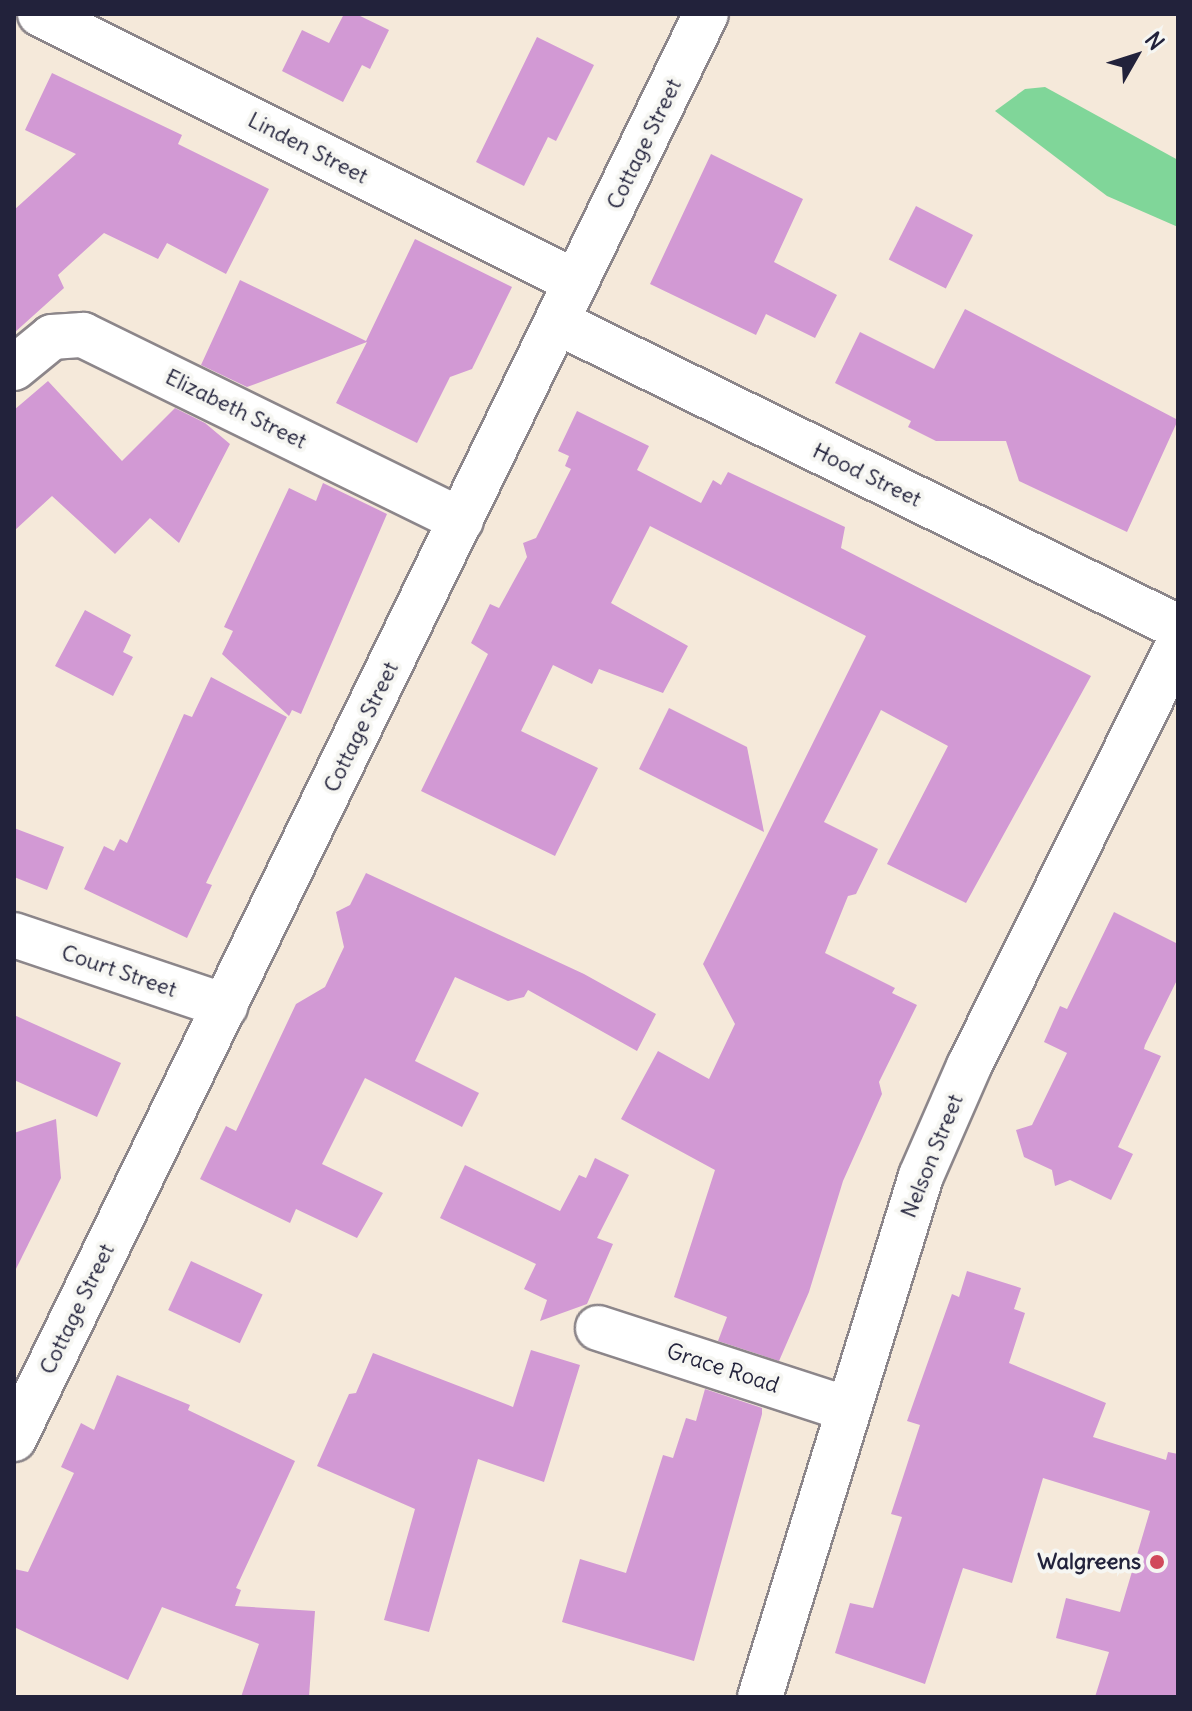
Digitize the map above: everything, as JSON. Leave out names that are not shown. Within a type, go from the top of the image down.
[{"type":"street","name":"Linden Street","points":[[40,14],[576,282]]},
{"type":"street","name":"Cottage Street","points":[[14,1439],[24,1395],[225,1006],[706,14]]},
{"type":"street","name":"Hood Street","points":[[557,322],[1178,627]]},
{"type":"street","name":"Elizabeth Street","points":[[14,368],[52,337],[83,335],[461,520]]},
{"type":"street","name":"Nelson Street","points":[[760,1697],[921,1176],[953,1099],[1178,645]]},
{"type":"street","name":"Court Street","points":[[14,935],[225,1006]]},
{"type":"street","name":"Grace Road","points":[[598,1328],[847,1409]]},
{"type":"green space","points":[[1045,87],[1178,160],[1178,227],[1107,196],[995,111],[1025,89]]},
{"type":"building","points":[[344,14],[356,14],[389,30],[370,69],[362,65],[343,102],[282,71],[302,30],[329,43]]},
{"type":"building","points":[[537,37],[594,65],[556,141],[548,137],[524,186],[476,162]]},
{"type":"building","points":[[52,73],[182,135],[178,144],[269,189],[226,274],[167,243],[158,259],[104,233],[58,275],[64,288],[14,333],[14,210],[76,154],[25,130]]},
{"type":"building","points":[[711,154],[803,199],[774,262],[837,295],[815,338],[766,314],[756,335],[650,284]]},
{"type":"building","points":[[916,206],[973,235],[946,289],[889,259]]},
{"type":"building","points":[[415,239],[512,287],[472,369],[450,377],[417,443],[336,403],[367,342],[247,387],[201,365],[240,280],[366,341]]},
{"type":"building","points":[[965,309],[1178,420],[1127,532],[1019,481],[1006,441],[936,441],[908,427],[911,421],[835,383],[860,332],[934,369]]},
{"type":"building","points":[[48,381],[122,461],[175,408],[205,423],[230,444],[179,543],[150,518],[115,554],[52,496],[14,531],[14,410]]},
{"type":"building","points":[[577,411],[649,446],[637,470],[701,503],[713,480],[721,485],[728,472],[845,527],[841,548],[1091,676],[966,903],[887,864],[948,746],[881,710],[824,822],[878,849],[856,894],[848,896],[825,953],[895,988],[892,993],[917,1005],[879,1082],[882,1094],[843,1181],[809,1292],[779,1361],[718,1341],[727,1317],[674,1297],[715,1170],[621,1119],[658,1051],[709,1079],[735,1024],[703,964],[866,636],[650,526],[611,603],[688,646],[663,693],[599,669],[592,684],[553,665],[521,731],[598,768],[555,856],[421,791],[488,654],[471,643],[490,604],[499,608],[527,557],[523,543],[536,538],[571,469],[565,466],[569,456],[558,451]]},
{"type":"building","points":[[323,483],[387,514],[301,714],[292,710],[289,716],[222,654],[233,631],[224,627],[289,488],[316,501]]},
{"type":"building","points":[[85,610],[131,635],[123,652],[133,657],[113,696],[55,666]]},
{"type":"building","points":[[211,677],[287,717],[206,883],[212,885],[187,938],[84,889],[104,846],[114,851],[120,839],[127,843],[184,714],[192,717]]},
{"type":"building","points":[[669,708],[747,747],[764,832],[639,769]]},
{"type":"building","points":[[14,828],[64,847],[47,890],[14,877]]},
{"type":"building","points":[[366,873],[584,974],[656,1014],[637,1051],[528,990],[524,997],[508,1001],[455,977],[415,1061],[479,1093],[462,1127],[365,1078],[322,1164],[383,1193],[357,1238],[296,1209],[290,1223],[200,1179],[226,1126],[236,1131],[296,1004],[325,987],[344,947],[336,912],[350,905]]},
{"type":"building","points":[[1114,912],[1178,944],[1178,978],[1145,1045],[1144,1049],[1161,1056],[1118,1147],[1133,1154],[1111,1200],[1070,1180],[1055,1186],[1052,1170],[1024,1157],[1016,1130],[1032,1125],[1067,1053],[1044,1042],[1060,1006],[1067,1009]]},
{"type":"building","points":[[14,1015],[121,1063],[97,1117],[14,1080]]},
{"type":"building","points":[[56,1119],[61,1178],[14,1273],[14,1133]]},
{"type":"building","points":[[595,1158],[629,1175],[597,1238],[613,1244],[587,1304],[540,1321],[547,1300],[524,1289],[536,1264],[440,1218],[465,1165],[560,1211],[579,1175],[586,1178]]},
{"type":"building","points":[[191,1261],[263,1294],[240,1343],[168,1310]]},
{"type":"building","points":[[967,1271],[1021,1288],[1014,1309],[1025,1313],[1009,1363],[1106,1403],[1093,1437],[1166,1460],[1168,1452],[1178,1454],[1178,1697],[1095,1697],[1109,1652],[1056,1638],[1066,1598],[1120,1612],[1150,1511],[1043,1478],[1012,1583],[963,1568],[925,1684],[835,1653],[850,1603],[873,1608],[902,1517],[891,1514],[920,1425],[907,1421],[952,1294],[959,1297]]},
{"type":"building","points":[[531,1350],[580,1365],[544,1482],[478,1459],[429,1632],[384,1620],[415,1509],[317,1466],[349,1394],[356,1393],[373,1353],[513,1407]]},
{"type":"building","points":[[117,1375],[190,1405],[188,1410],[295,1461],[236,1588],[241,1590],[235,1606],[315,1611],[309,1697],[241,1697],[259,1644],[162,1607],[128,1680],[14,1627],[14,1569],[28,1572],[74,1473],[61,1467],[81,1423],[94,1430]]},
{"type":"building","points":[[705,1389],[762,1408],[762,1414],[694,1661],[562,1622],[580,1559],[626,1573],[663,1455],[673,1458],[686,1418],[696,1421]]},
{"type":"place","name":"Walgreens","points":[[1157,1562]]}]
